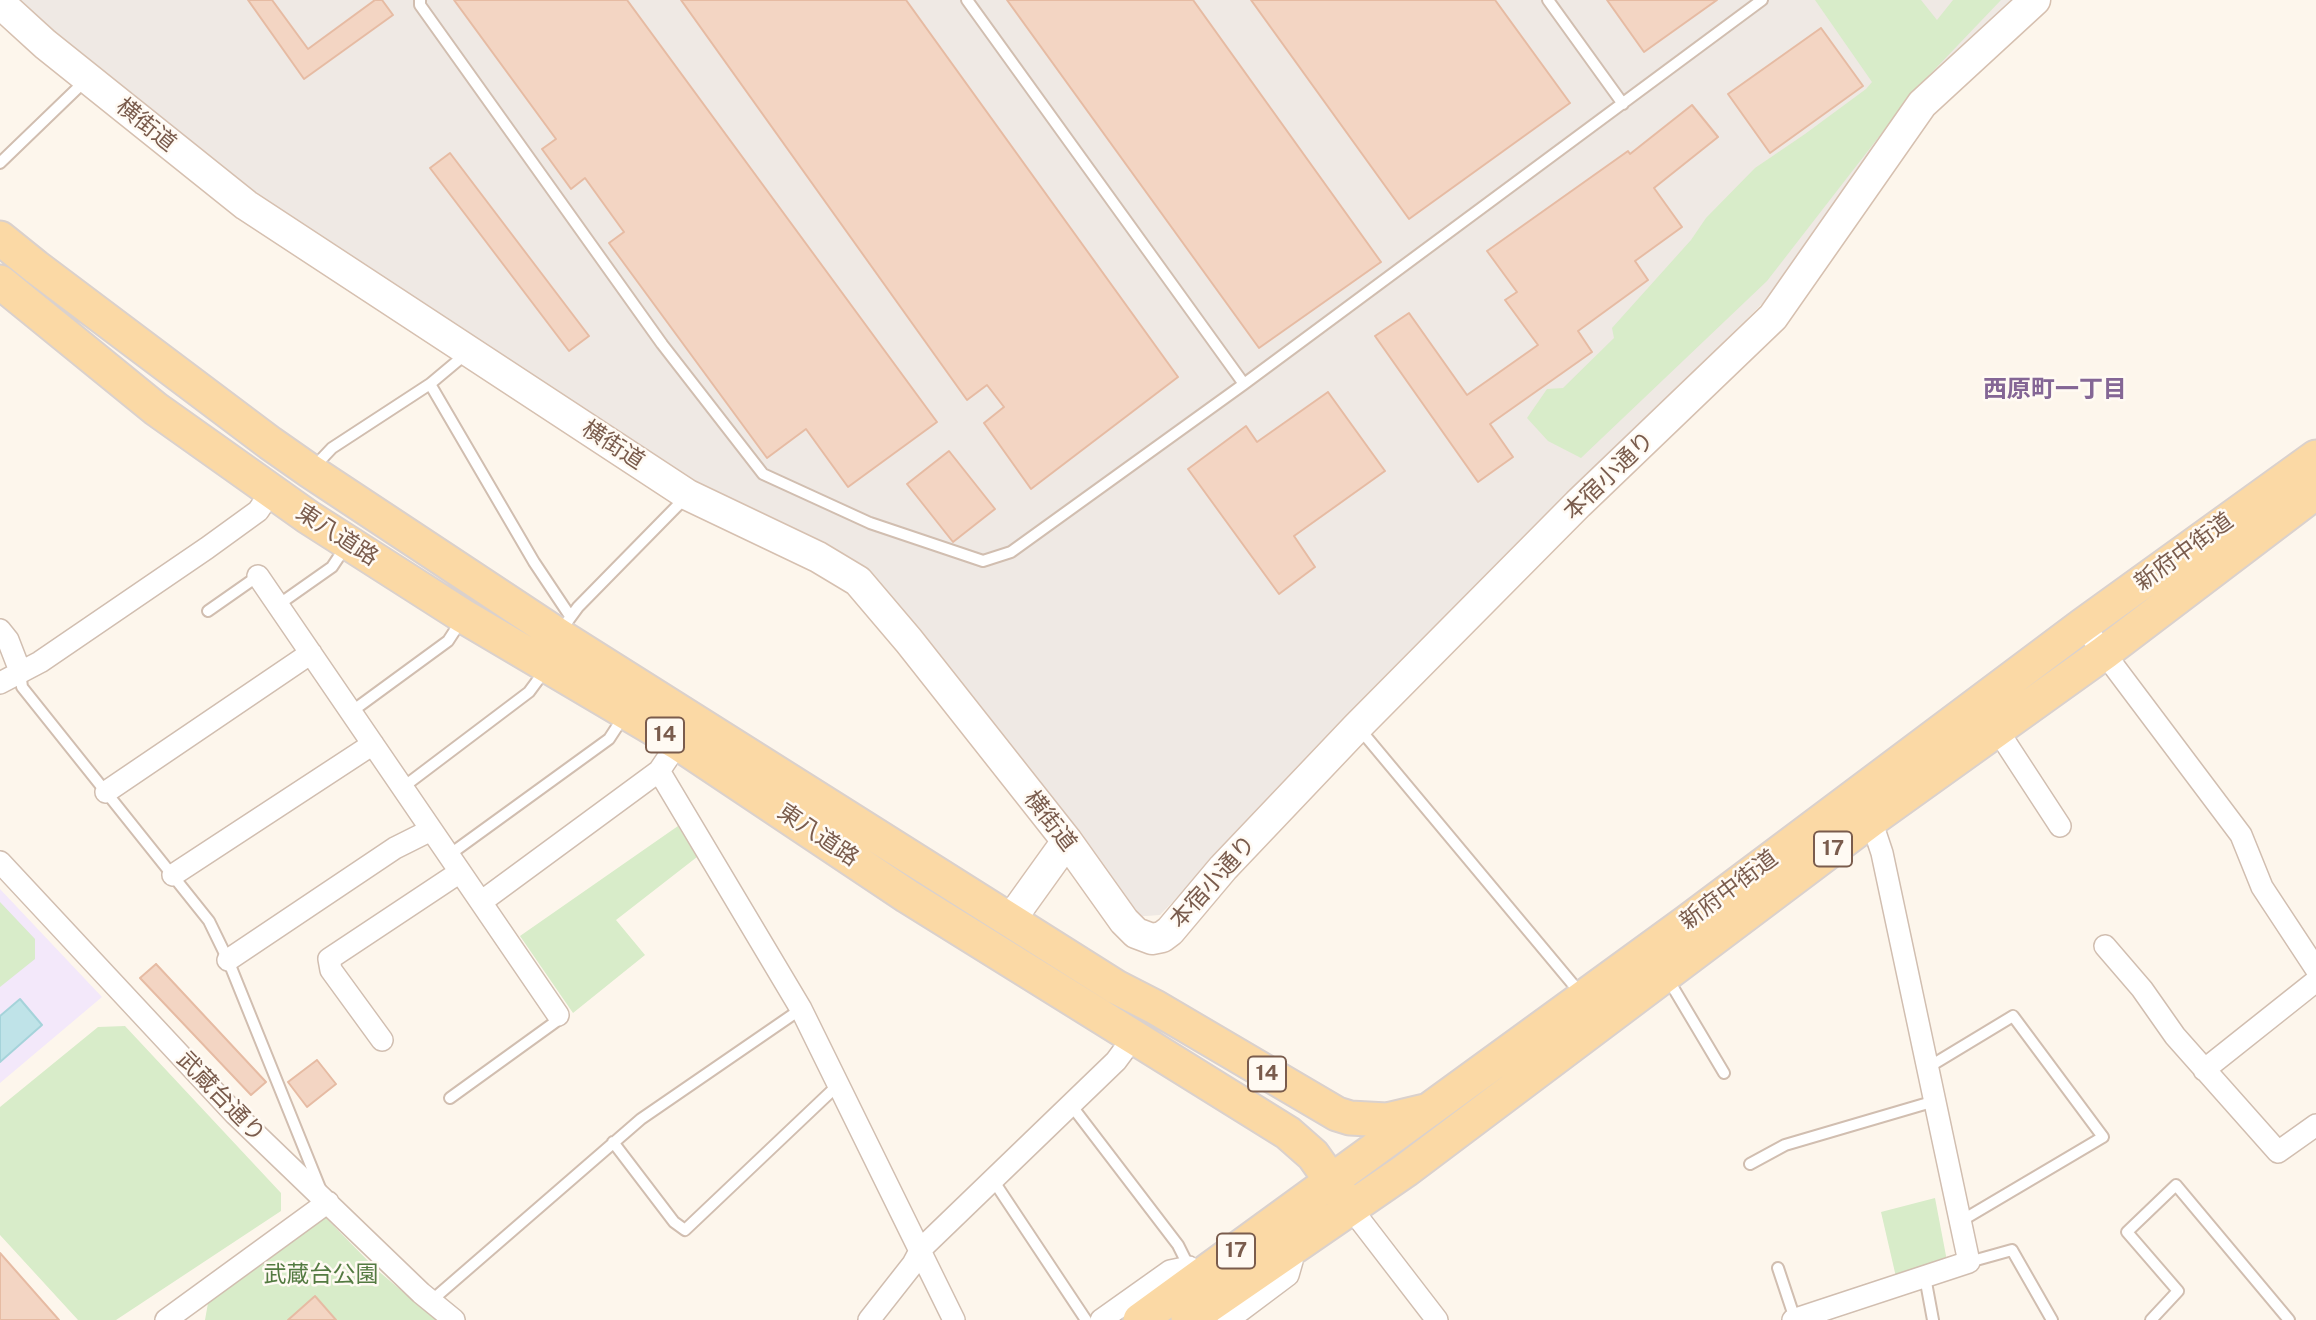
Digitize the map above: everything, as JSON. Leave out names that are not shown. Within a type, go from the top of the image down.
[{"type":"main road","name":"東八道路","points":[[0,237],[310,471],[564,625],[1116,987],[1337,1114],[1350,1118],[1387,1120],[1429,1110]]},
{"type":"main road","name":"東八道路","points":[[4,294],[271,492],[348,543],[465,613],[494,635],[678,743],[907,896],[1299,1141],[1343,1187]]},
{"type":"main road","points":[[92,309],[169,386],[242,440],[247,447],[246,457],[241,461],[226,459]]},
{"type":"main road","name":"新府中街道","points":[[1188,1320],[1288,1250],[1343,1187],[1429,1110],[1687,922],[2083,625],[2316,457]]},
{"type":"main road","name":"新府中街道","points":[[1140,1320],[1195,1272],[1343,1187],[1406,1170],[1871,820],[2104,653],[2316,492]]},
{"type":"main road","points":[[356,501],[338,501],[334,510],[338,520],[416,570],[465,613]]},
{"type":"main road","points":[[2168,563],[2153,581],[2152,585],[2156,590],[2167,589],[2220,549],[2284,517]]},
{"type":"main road","points":[[1922,747],[1995,708],[2037,677],[2042,677],[2046,687],[2033,705]]},
{"type":"main road","name":"東八道路","points":[[1116,987],[1148,1018],[1301,1112],[1325,1134],[1337,1153],[1343,1187]]},
{"type":"street","name":"本宿小通り","points":[[1163,937],[1223,868],[1357,727],[1578,505],[1773,317],[1922,104],[2035,0]]},
{"type":"street","name":"横街道","points":[[0,3],[45,44],[246,205],[688,495],[818,557],[858,581],[909,641],[1067,841],[1130,927],[1136,933],[1152,939],[1163,937]]},
{"type":"street","points":[[0,683],[51,654],[207,548],[258,511],[271,492]]},
{"type":"street","points":[[258,576],[558,1015]]},
{"type":"street","points":[[2083,625],[2241,835],[2262,887],[2316,969]]},
{"type":"street","points":[[0,630],[8,640],[20,671]]},
{"type":"street","points":[[106,792],[311,653]]},
{"type":"street","points":[[1998,730],[2060,826]]},
{"type":"street","points":[[481,902],[659,771],[678,743]]},
{"type":"street","points":[[173,875],[373,744]]},
{"type":"street","points":[[659,771],[801,1009],[954,1320]]},
{"type":"street","points":[[1794,1320],[1969,1262],[1882,853],[1871,820]]},
{"type":"street","points":[[228,960],[395,848],[431,830]]},
{"type":"street","points":[[1011,919],[1067,841]]},
{"type":"street","name":"武蔵台通り","points":[[0,862],[235,1114],[454,1320]]},
{"type":"street","points":[[382,1040],[331,970],[329,959],[455,864]]},
{"type":"street","points":[[2105,946],[2142,989],[2175,1036],[2278,1152],[2316,1125]]},
{"type":"street","points":[[2204,1070],[2316,981]]},
{"type":"street","points":[[869,1320],[913,1264],[921,1249],[1116,1061],[1133,1038]]},
{"type":"street","points":[[1343,1187],[1437,1320]]},
{"type":"street","points":[[166,1320],[326,1200]]},
{"type":"street","points":[[1228,1320],[1288,1275],[1292,1261],[1288,1250]]},
{"type":"street","points":[[1101,1320],[1170,1271],[1195,1272]]},
{"type":"street","points":[[194,1320],[198,1297]]},
{"type":"lane","points":[[420,0],[420,5],[662,344],[763,474],[870,523],[983,561],[1011,552],[1244,384],[1762,0]]},
{"type":"lane","points":[[967,0],[1244,384]]},
{"type":"lane","points":[[1548,0],[1623,104]]},
{"type":"lane","points":[[0,163],[88,78]]},
{"type":"lane","points":[[310,471],[332,448],[430,384],[469,351]]},
{"type":"lane","points":[[430,384],[534,562],[564,625],[688,495]]},
{"type":"lane","points":[[278,605],[332,567],[348,543]]},
{"type":"lane","points":[[208,611],[258,576]]},
{"type":"lane","points":[[351,712],[448,641],[465,613]]},
{"type":"lane","points":[[402,788],[529,692],[547,666]]},
{"type":"lane","points":[[20,671],[22,687],[209,921],[228,960],[326,1200]]},
{"type":"lane","points":[[455,864],[609,739],[627,712]]},
{"type":"lane","points":[[1357,727],[1583,996]]},
{"type":"lane","points":[[1666,975],[1724,1073]]},
{"type":"lane","points":[[431,1301],[641,1119],[801,1009]]},
{"type":"lane","points":[[450,1098],[558,1020],[558,1015]]},
{"type":"lane","points":[[1927,1068],[2013,1016],[2104,1137],[1961,1221]]},
{"type":"lane","points":[[613,1142],[674,1222],[685,1230],[839,1084]]},
{"type":"lane","points":[[1750,1164],[1785,1145],[1935,1101]]},
{"type":"lane","points":[[1071,1105],[1178,1245],[1195,1272]]},
{"type":"lane","points":[[993,1180],[1086,1320]]},
{"type":"lane","points":[[2151,1320],[2178,1292],[2127,1232],[2176,1185],[2289,1320]]},
{"type":"lane","points":[[1969,1262],[2012,1250],[2052,1320]]},
{"type":"lane","points":[[1778,1268],[1794,1320]]},
{"type":"lane","points":[[1925,1277],[1933,1320]]},
{"type":"shaded area","points":[[9,0],[2021,0],[1781,285],[1463,600],[1160,915],[1132,917],[867,568],[696,488],[265,212]]},
{"type":"shaded area","points":[[0,889],[102,997],[0,1083]]},
{"type":"green space","points":[[1815,0],[1921,0],[1937,20],[1953,0],[2001,0],[1916,89],[1767,281],[1581,458],[1548,441],[1527,418],[1547,389],[1563,388],[1614,338],[1612,328],[1691,240],[1706,218],[1755,168],[1805,134],[1872,82]]},
{"type":"green space","points":[[678,826],[697,857],[616,920],[645,955],[573,1013],[520,936]]},
{"type":"green space","points":[[0,902],[35,939],[35,959],[0,987]]},
{"type":"green space","points":[[125,1026],[281,1193],[281,1211],[116,1320],[78,1320],[0,1235],[0,1107],[98,1027]]},
{"type":"green space","points":[[1935,1198],[1947,1261],[1896,1277],[1881,1212]]},
{"type":"green space","name":"武蔵台公園","points":[[325,1217],[376,1269],[436,1320],[205,1320],[208,1303]]},
{"type":"water","points":[[20,999],[42,1025],[0,1062],[0,1016]]},
{"type":"building","points":[[248,0],[272,0],[308,49],[375,0],[382,0],[393,15],[304,79]]},
{"type":"building","points":[[454,0],[627,0],[937,422],[848,487],[806,429],[767,458],[609,243],[624,232],[585,178],[571,189],[542,149],[556,139]]},
{"type":"building","points":[[681,0],[906,0],[1178,377],[1031,489],[984,423],[1004,407],[987,385],[967,400]]},
{"type":"building","points":[[1007,0],[1193,0],[1381,262],[1259,348]]},
{"type":"building","points":[[1251,0],[1495,0],[1570,103],[1409,219]]},
{"type":"building","points":[[1607,0],[1717,0],[1644,52]]},
{"type":"building","points":[[1821,28],[1863,86],[1770,153],[1728,94]]},
{"type":"building","points":[[1692,105],[1718,137],[1654,188],[1682,227],[1635,261],[1648,280],[1578,331],[1592,352],[1490,424],[1513,457],[1478,482],[1375,336],[1409,313],[1467,395],[1538,345],[1505,300],[1517,292],[1487,251],[1628,151],[1630,154]]},
{"type":"building","points":[[450,153],[589,336],[569,351],[430,168]]},
{"type":"building","points":[[1328,392],[1385,471],[1294,536],[1315,567],[1279,594],[1188,469],[1246,426],[1257,442]]},
{"type":"building","points":[[949,451],[995,509],[953,542],[907,484]]},
{"type":"building","points":[[156,964],[266,1082],[251,1095],[140,978]]},
{"type":"building","points":[[317,1060],[336,1084],[307,1107],[288,1082]]},
{"type":"building","points":[[0,1253],[59,1320],[0,1320]]},
{"type":"building","points":[[315,1296],[336,1320],[288,1320]]},
{"type":"district","name":"西原町一丁目","points":[[2055,390]]}]
